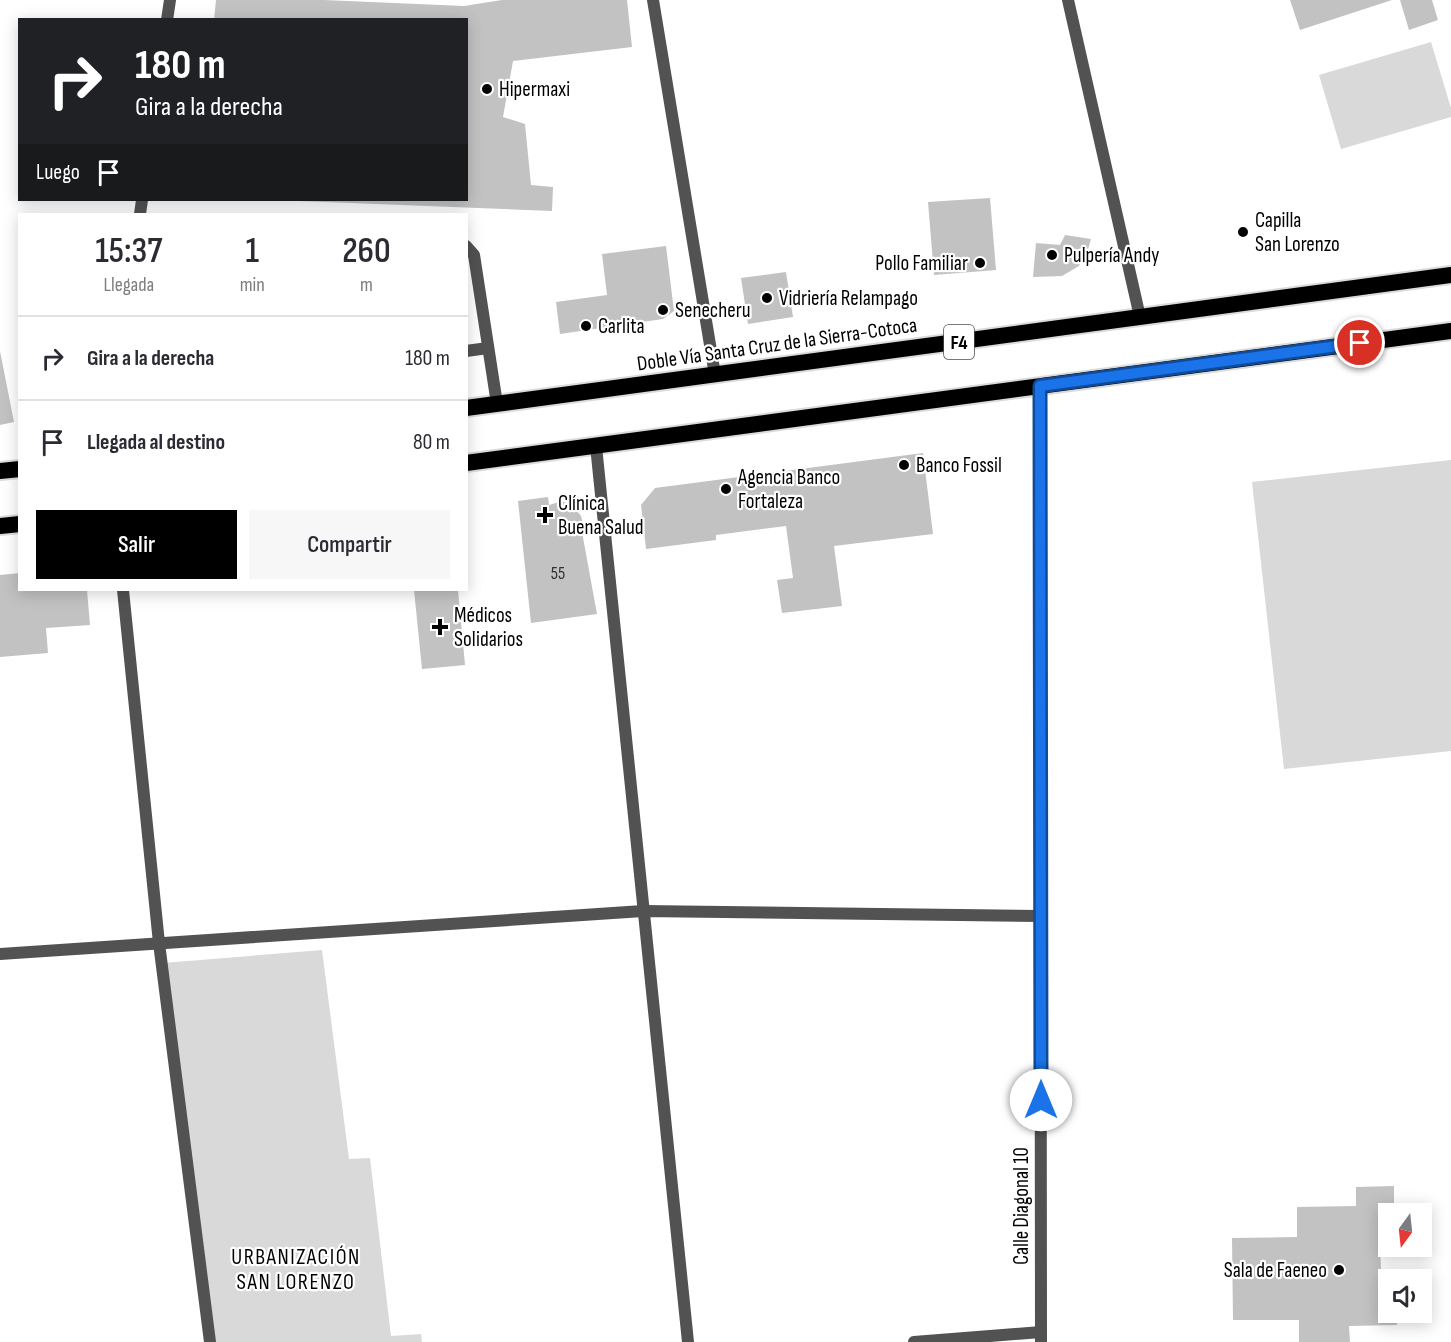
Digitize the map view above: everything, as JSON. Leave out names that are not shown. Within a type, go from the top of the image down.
[{"type":"highway","name":"Doble Vía Santa Cruz de la Sierra-Cotoca","points":[[468,408],[1451,275]]},
{"type":"highway","points":[[468,463],[1451,331]]},
{"type":"highway","points":[[0,471],[18,469]]},
{"type":"highway","points":[[0,526],[18,524]]},
{"type":"street","points":[[167,18],[170,0]]},
{"type":"street","points":[[654,0],[715,375]]},
{"type":"street","points":[[1068,0],[1140,318]]},
{"type":"street","points":[[468,248],[474,255],[497,404]]},
{"type":"street","points":[[468,351],[488,348]]},
{"type":"street","name":"Calle Diagonal 10","points":[[1040,386],[1041,1337]]},
{"type":"street","points":[[596,446],[688,1342]]},
{"type":"street","points":[[123,591],[159,943],[210,1342]]},
{"type":"street","points":[[0,954],[643,911],[1041,916]]},
{"type":"street","points":[[914,1342],[1041,1337]]},
{"type":"shaded area","points":[[1431,42],[1451,108],[1451,117],[1341,149],[1319,75]]},
{"type":"shaded area","points":[[1451,460],[1451,751],[1284,769],[1252,482]]},
{"type":"shaded area","points":[[322,950],[349,1159],[370,1158],[391,1336],[421,1334],[422,1342],[213,1342],[163,963]]},
{"type":"building","name":"Hipermaxi","points":[[216,0],[324,0],[464,6],[502,0],[627,0],[632,47],[513,61],[503,117],[525,124],[531,185],[553,187],[552,211],[300,201],[468,201],[468,18],[214,18]]},
{"type":"building","points":[[1290,0],[1392,0],[1300,30]]},
{"type":"building","points":[[1400,0],[1432,0],[1438,20],[1409,30]]},
{"type":"building","points":[[990,198],[996,270],[934,275],[928,202]]},
{"type":"building","name":"Pulpería Andy","points":[[1065,235],[1091,239],[1087,253],[1079,266],[1062,276],[1033,277],[1036,243],[1060,245]]},
{"type":"building","points":[[666,246],[674,311],[663,319],[560,334],[556,302],[607,295],[602,254]]},
{"type":"building","name":"Vidriería Relampago","points":[[786,272],[793,317],[748,324],[741,278]]},
{"type":"building","points":[[0,351],[14,422],[0,425]]},
{"type":"building","points":[[923,453],[933,534],[834,546],[842,606],[782,613],[777,580],[793,578],[786,526],[716,535],[716,540],[646,549],[641,505],[655,488]]},
{"type":"building","points":[[548,497],[549,505],[562,501],[574,507],[581,516],[597,614],[531,623],[518,501]]},
{"type":"building","points":[[18,573],[18,591],[87,591],[90,625],[46,628],[48,653],[0,657],[0,575]]},
{"type":"building","name":"Médicos Solidarios","points":[[414,591],[458,591],[465,665],[422,669]]},
{"type":"building","name":"Sala de Faeneo","points":[[1394,1186],[1394,1203],[1378,1203],[1378,1257],[1381,1257],[1381,1269],[1378,1269],[1378,1323],[1397,1323],[1397,1325],[1349,1326],[1350,1342],[1299,1342],[1299,1320],[1233,1320],[1232,1238],[1297,1237],[1297,1207],[1356,1206],[1356,1187]]},
{"type":"place","name":"Hipermaxi","points":[[487,89]]},
{"type":"place","name":"Capilla San Lorenzo","points":[[1243,232]]},
{"type":"place","name":"Pulpería Andy","points":[[1052,255]]},
{"type":"place","name":"Pollo Familiar","points":[[980,263]]},
{"type":"place","name":"Vidriería Relampago","points":[[767,298]]},
{"type":"place","name":"Senecheru","points":[[663,310]]},
{"type":"place","name":"Carlita","points":[[586,326]]},
{"type":"place","name":"Banco Fossil","points":[[904,465]]},
{"type":"place","name":"Agencia Banco Fortaleza","points":[[726,489]]},
{"type":"place","name":"Clínica Buena Salud","points":[[545,515]]},
{"type":"place","name":"Médicos Solidarios","points":[[440,627]]},
{"type":"place","name":"Sala de Faeneo","points":[[1339,1270]]},
{"type":"district","name":"URBANIZACIÓN SAN LORENZO","points":[[296,1268]]},
{"type":"route","points":[[1041,1100],[1040,386],[1360,343]]}]
